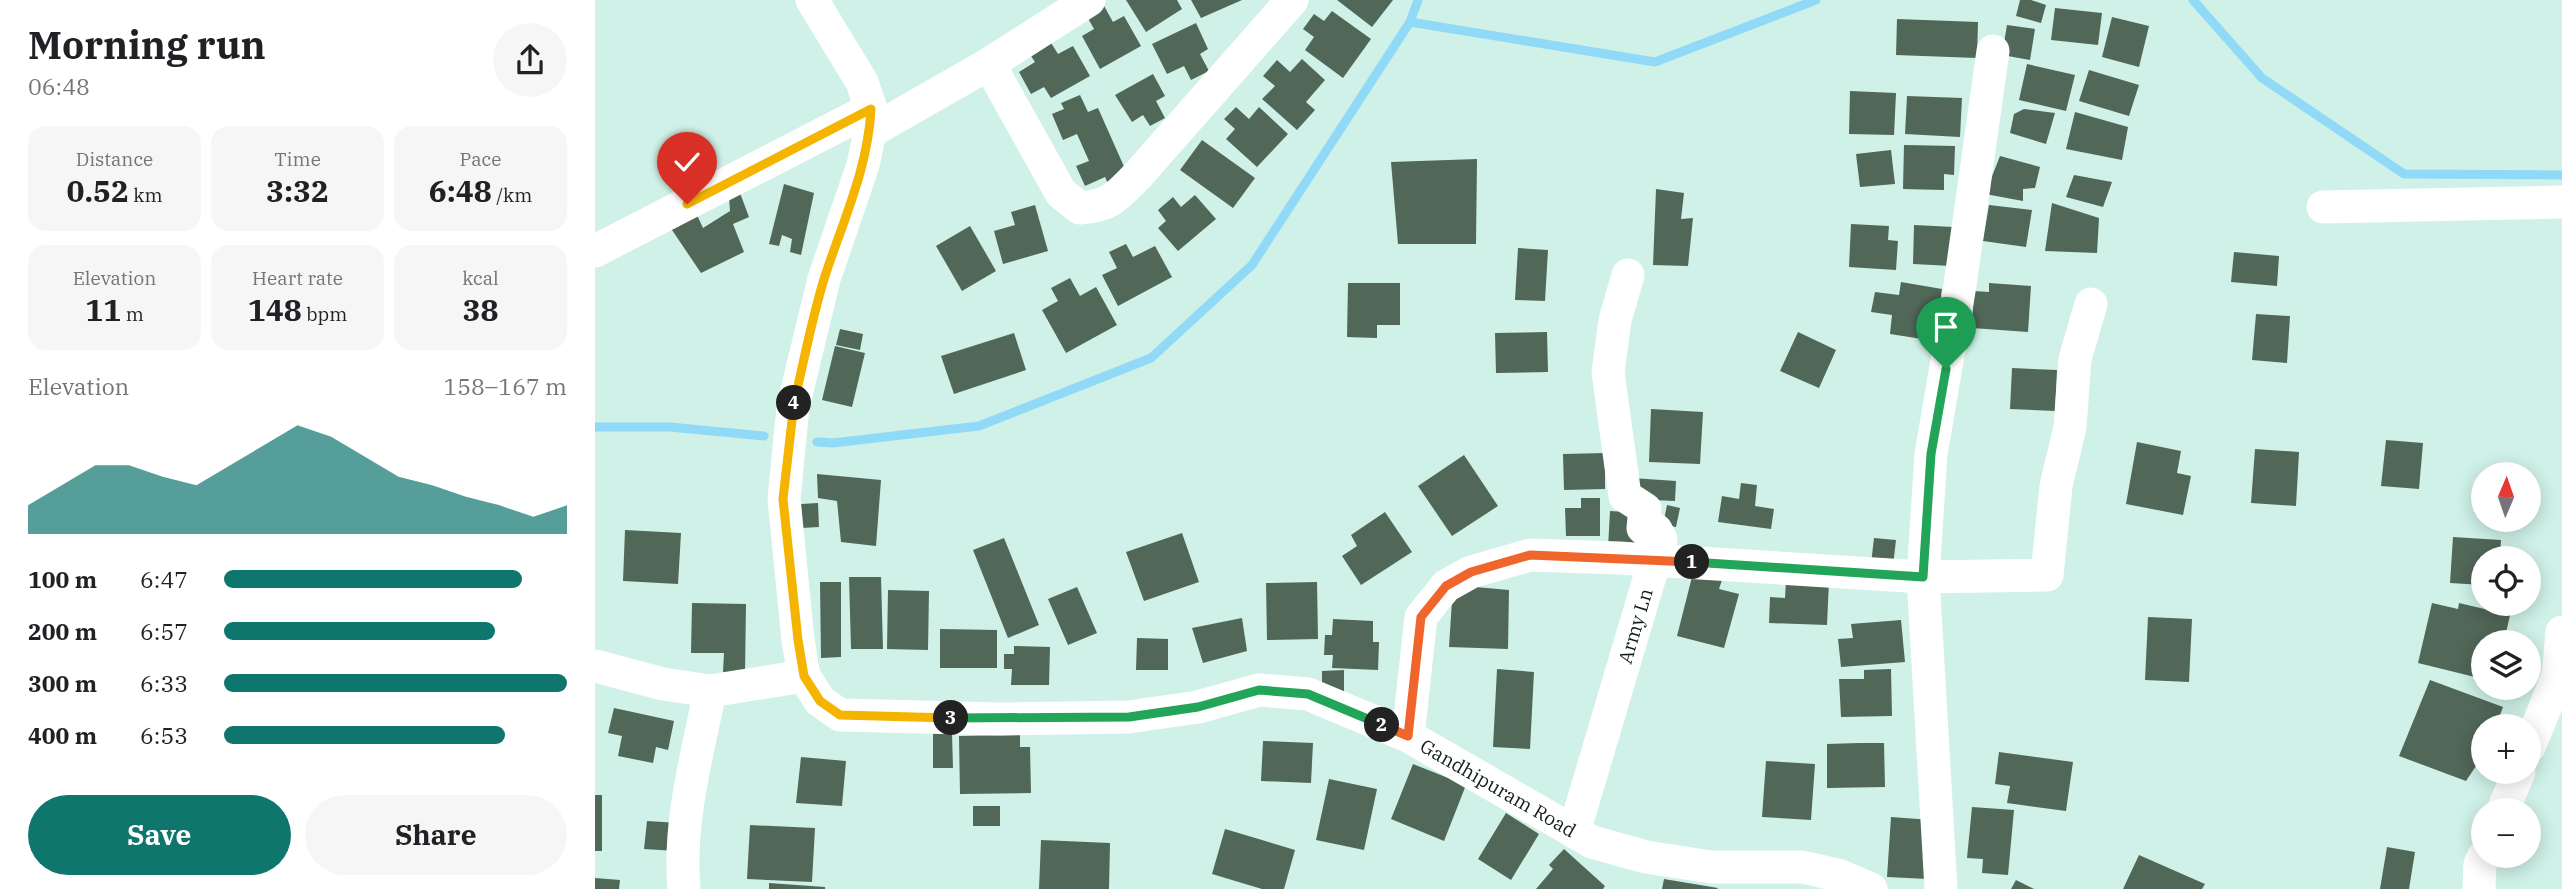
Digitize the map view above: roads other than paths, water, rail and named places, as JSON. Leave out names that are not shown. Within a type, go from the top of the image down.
[{"type":"street","points":[[812,0],[862,82],[871,121]]},
{"type":"street","points":[[595,251],[989,64],[1089,0]]},
{"type":"street","points":[[989,64],[1061,192],[1080,208],[1101,207],[1117,196],[1138,175],[1292,0]]},
{"type":"street","points":[[1941,889],[1923,577],[1931,454],[1961,285],[1993,51]]},
{"type":"street","name":"Gandhipuram Road","points":[[871,121],[856,189],[824,279],[793,407],[790,455],[783,499],[804,676],[820,701],[840,715],[1001,719],[1129,717],[1198,707],[1259,690],[1308,694],[1408,736],[1592,842],[1646,857],[1711,867],[1802,867],[1839,875],[1871,889]]},
{"type":"street","points":[[2323,207],[2562,202]]},
{"type":"street","name":"Army Ln","points":[[1574,832],[1661,539],[1656,530],[1643,528],[1644,509],[1625,496],[1608,372],[1615,320],[1628,275]]},
{"type":"street","points":[[1408,736],[1421,617],[1446,586],[1471,572],[1530,555],[1923,577],[2047,575],[2056,486],[2070,427],[2075,359],[2091,304]]},
{"type":"street","points":[[2541,718],[2558,676],[2562,632]]},
{"type":"street","points":[[595,666],[663,684],[710,691],[804,676]]},
{"type":"street","points":[[684,889],[688,804],[710,691]]},
{"type":"street","points":[[2479,889],[2480,868]]},
{"type":"waterway","points":[[817,442],[833,443],[979,426],[1151,358],[1252,265],[1410,22],[1418,0]]},
{"type":"waterway","points":[[1410,22],[1655,62],[1816,0]]},
{"type":"waterway","points":[[2193,0],[2262,78],[2404,174],[2562,175]]},
{"type":"waterway","points":[[595,427],[670,427],[764,436]]}]
